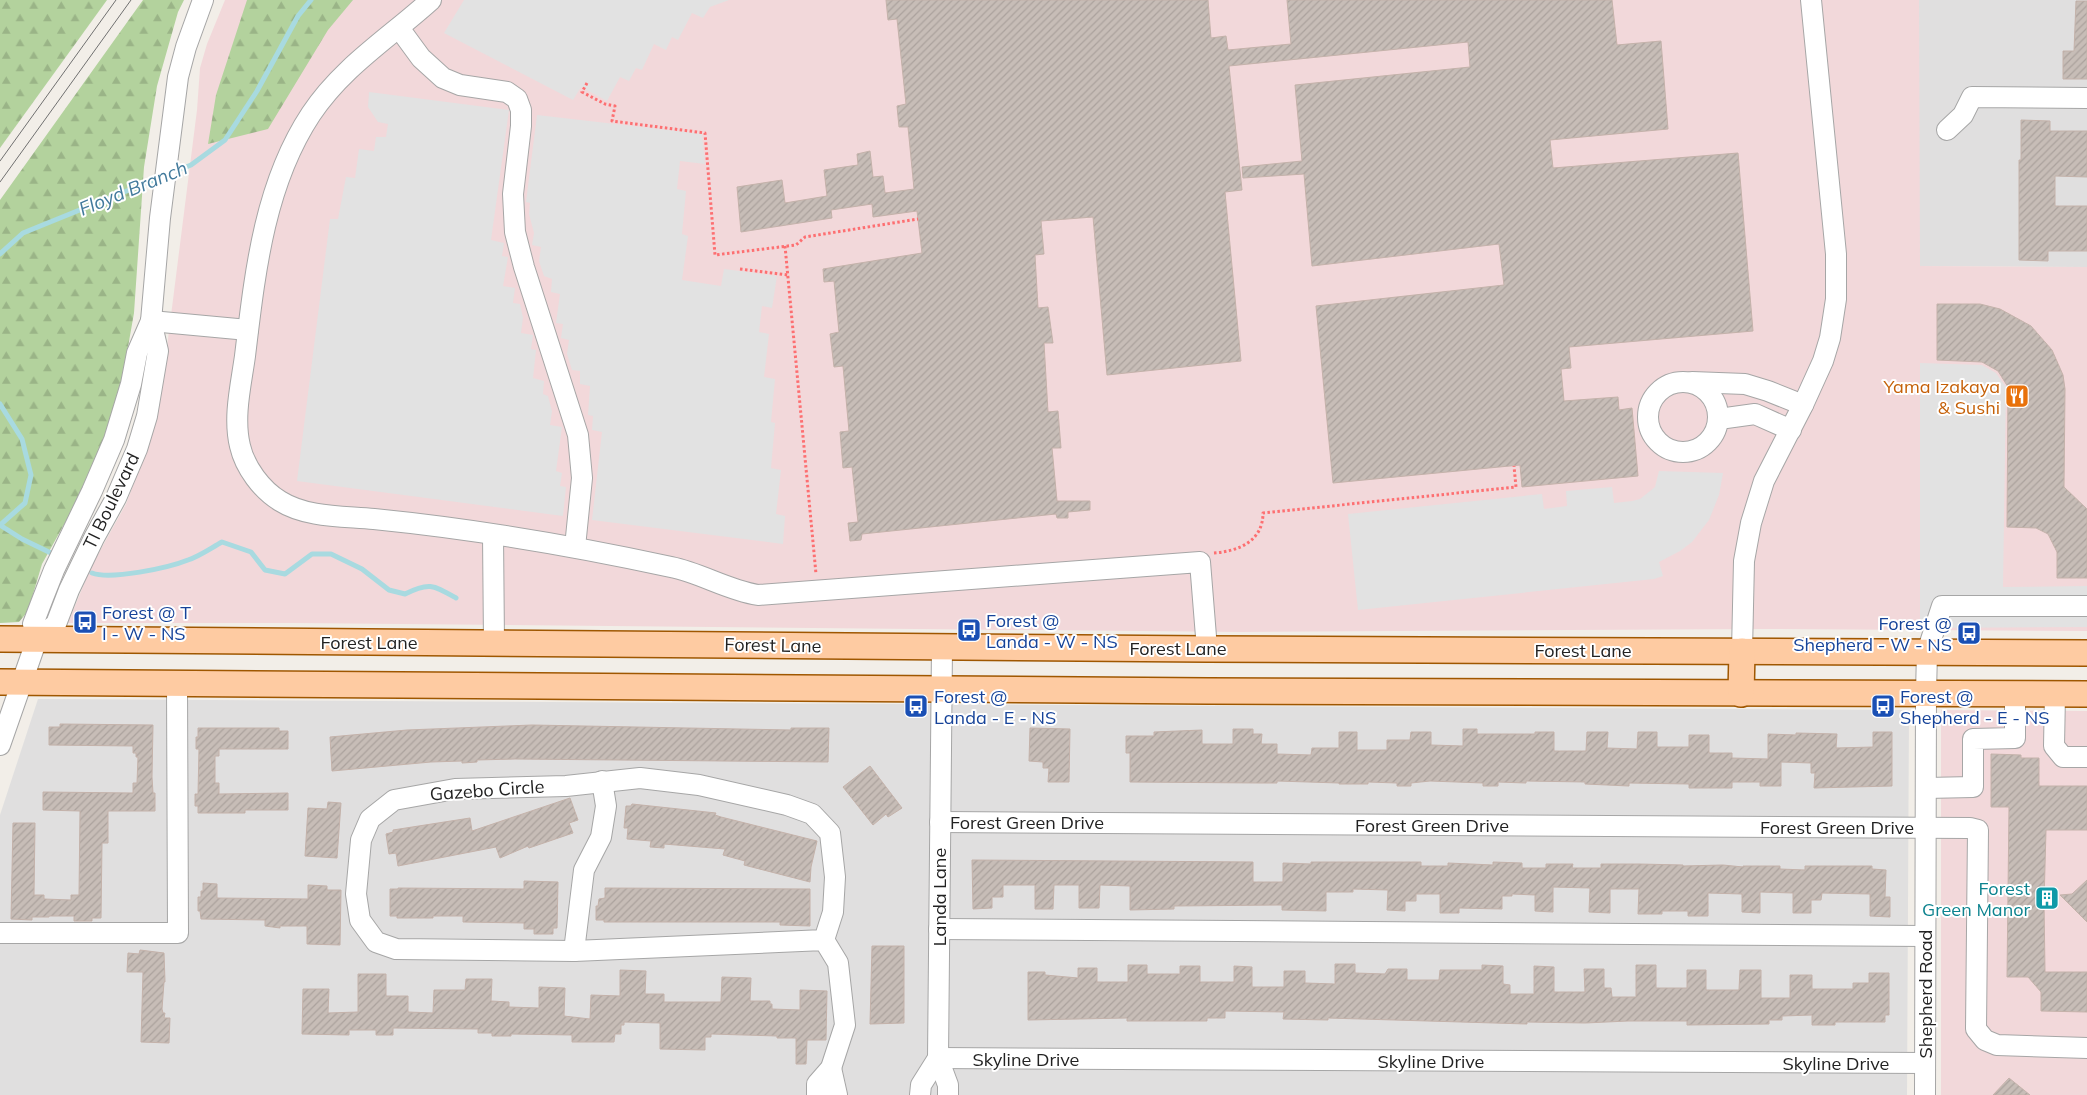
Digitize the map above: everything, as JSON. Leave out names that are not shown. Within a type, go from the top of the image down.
[{"type":"main road","name":"Forest Lane","points":[[0,639],[942,647],[2087,653]]},
{"type":"main road","points":[[492,685],[494,643]]},
{"type":"main road","points":[[1208,648],[1208,691]]},
{"type":"main road","points":[[1741,694],[1742,651]]},
{"type":"main road","points":[[10,682],[1208,691],[2087,694]]},
{"type":"street","name":"TI Boulevard","points":[[0,745],[10,682],[37,639],[33,624],[42,598],[114,440],[126,404],[137,353],[150,321],[160,218],[178,77],[186,47],[203,0]]},
{"type":"street","points":[[431,0],[344,73],[323,98],[300,131],[275,190],[262,242],[238,411],[238,434],[241,450],[249,467],[270,494],[289,506],[313,513],[417,524],[575,547],[682,569],[736,590],[758,595],[1200,562],[1208,648]]},
{"type":"street","points":[[1742,651],[1744,561],[1750,523],[1764,481],[1816,378],[1830,338],[1836,305],[1837,271],[1811,0]]},
{"type":"street","points":[[399,28],[421,58],[442,78],[460,85],[507,92],[516,99],[521,110],[522,126],[513,194],[515,232],[524,267],[578,435],[582,478],[575,547]]},
{"type":"street","points":[[1947,130],[1963,115],[1972,97],[2087,98]]},
{"type":"street","points":[[150,321],[248,330]]},
{"type":"street","points":[[1688,382],[1698,385],[1714,399],[1718,409],[1719,420],[1717,430],[1712,439],[1704,446],[1695,451],[1676,452],[1659,444],[1653,436],[1648,418],[1653,400],[1659,392],[1678,382],[1688,382],[1745,384],[1803,405]]},
{"type":"street","points":[[1719,420],[1755,414],[1791,430]]},
{"type":"street","points":[[493,535],[494,643]]},
{"type":"street","name":"Shepherd Road","points":[[1925,1095],[1927,652],[1942,606],[2087,606]]},
{"type":"street","name":"Landa Lane","points":[[938,1058],[942,647]]},
{"type":"street","points":[[0,933],[178,933],[177,683]]},
{"type":"street","points":[[1926,788],[1974,787],[1973,739],[2015,738],[2015,694]]},
{"type":"street","points":[[2055,694],[2054,746],[2064,757],[2087,757]]},
{"type":"street","name":"Gazebo Circle","points":[[640,778],[698,785],[787,805],[812,814],[830,833],[835,877],[833,912],[824,940],[574,951],[396,949],[376,942],[360,920],[356,894],[361,840],[370,819],[394,800],[455,789],[566,786],[640,778]]},
{"type":"street","points":[[574,951],[584,870],[601,837],[606,806],[602,781]]},
{"type":"street","name":"Forest Green Drive","points":[[940,822],[1970,828],[1978,830],[1976,1029],[1985,1040],[1997,1045],[2087,1048]]},
{"type":"street","points":[[939,929],[1925,936]]},
{"type":"street","points":[[817,1095],[817,1084],[831,1068],[845,1025],[838,963],[824,940]]},
{"type":"street","points":[[920,1095],[921,1085],[938,1058]]},
{"type":"street","points":[[938,1058],[948,1085],[948,1095]]},
{"type":"street","name":"Skyline Drive","points":[[938,1058],[1925,1063]]},
{"type":"street","points":[[831,1068],[837,1095]]},
{"type":"path","points":[[587,83],[582,92],[605,104],[615,106],[612,121],[705,133],[715,255],[796,245],[805,237],[918,219]]},
{"type":"path","points":[[785,246],[814,569],[821,578]]},
{"type":"path","points":[[740,269],[788,275]]},
{"type":"path","points":[[1208,553],[1233,551],[1249,543],[1260,529],[1263,513],[1516,487],[1514,466]]},
{"type":"shaded area","points":[[225,0],[1919,0],[1920,266],[2087,267],[2087,631],[1760,629],[1241,632],[293,623],[68,623],[91,567],[126,504],[149,443],[165,363],[197,110],[200,68],[207,44]]},
{"type":"shaded area","points":[[464,0],[729,0],[710,7],[703,18],[692,13],[678,40],[672,37],[666,50],[654,44],[642,70],[636,68],[629,81],[620,77],[607,101],[581,87],[573,100],[444,33]]},
{"type":"shaded area","points":[[1919,0],[2087,0],[2087,267],[1919,266]]},
{"type":"shaded area","points":[[369,92],[509,110],[491,240],[504,243],[502,256],[508,257],[503,286],[515,288],[513,303],[520,304],[523,318],[521,333],[533,335],[531,349],[536,350],[533,378],[544,381],[543,394],[548,396],[552,411],[550,425],[562,427],[556,471],[562,473],[560,486],[566,487],[563,516],[297,481],[330,219],[338,219],[346,177],[355,178],[359,149],[374,151],[376,137],[386,137],[388,124],[378,122],[368,107]]},
{"type":"shaded area","points":[[537,115],[702,134],[705,164],[680,161],[677,189],[686,191],[682,234],[688,236],[682,280],[721,286],[724,269],[777,276],[772,308],[762,306],[759,332],[769,334],[764,377],[775,379],[771,422],[775,423],[771,468],[781,470],[776,514],[785,516],[783,544],[592,520],[602,432],[592,430],[593,416],[588,415],[590,386],[580,384],[580,371],[572,370],[567,354],[569,340],[561,338],[563,324],[556,323],[560,294],[551,292],[552,279],[544,276],[539,261],[541,247],[532,245],[534,233],[529,214],[530,203],[526,202]]},
{"type":"shaded area","points":[[1920,363],[1982,365],[1996,373],[2006,387],[2003,587],[2087,586],[2087,627],[1920,628]]},
{"type":"shaded area","points":[[1659,471],[1723,473],[1719,495],[1709,520],[1692,542],[1659,562],[1663,576],[1654,579],[1358,610],[1348,514],[1542,494],[1544,509],[1567,506],[1566,491],[1612,487],[1614,503],[1632,501],[1640,499],[1655,487]]},
{"type":"shaded area","points":[[38,699],[1909,710],[1907,1095],[0,1095],[0,815]]},
{"type":"shaded area","points":[[1941,710],[2087,711],[2087,1095],[1941,1095]]},
{"type":"green space","points":[[0,0],[107,0],[0,148]]},
{"type":"green space","points":[[143,0],[184,0],[178,12],[157,86],[144,167],[134,313],[122,381],[107,434],[76,503],[42,564],[28,611],[19,622],[0,623],[0,200]]},
{"type":"green space","points":[[247,0],[353,0],[328,30],[268,129],[208,144],[216,95]]},
{"type":"building","points":[[886,0],[1208,0],[1211,38],[1226,36],[1228,50],[1291,44],[1287,0],[1612,0],[1617,45],[1661,41],[1668,129],[1550,140],[1553,168],[1738,153],[1753,331],[1569,347],[1571,368],[1561,369],[1564,401],[1618,397],[1619,410],[1632,408],[1638,476],[1522,487],[1520,465],[1333,483],[1316,306],[1504,285],[1499,244],[1312,266],[1304,174],[1243,178],[1242,167],[1302,161],[1295,85],[1470,67],[1468,42],[1229,66],[1242,190],[1225,192],[1241,361],[1107,375],[1093,217],[1041,221],[1044,254],[1035,255],[1038,308],[1048,307],[1053,343],[1044,343],[1048,412],[1058,411],[1061,448],[1052,448],[1057,501],[1090,501],[1090,510],[1068,512],[1068,518],[1057,518],[1056,514],[862,534],[861,540],[850,541],[848,523],[858,522],[852,467],[843,468],[840,432],[849,431],[843,366],[834,367],[830,334],[839,332],[834,281],[824,282],[823,269],[922,253],[917,211],[873,217],[872,204],[831,210],[832,218],[741,232],[737,187],[782,180],[785,203],[827,196],[824,170],[858,165],[857,154],[870,151],[873,177],[883,176],[885,193],[914,189],[908,127],[899,127],[897,106],[906,104],[897,19],[888,20]]},
{"type":"building","points":[[2076,1],[2087,1],[2087,79],[2063,79],[2063,51],[2074,51]]},
{"type":"building","points":[[2021,120],[2050,121],[2050,131],[2087,131],[2087,177],[2055,176],[2055,206],[2087,206],[2087,251],[2048,251],[2048,261],[2019,260]]},
{"type":"building","points":[[1937,304],[1980,304],[2000,309],[2031,326],[2052,350],[2063,375],[2065,389],[2064,487],[2087,509],[2087,578],[2057,578],[2057,552],[2048,534],[2036,528],[2007,527],[2008,387],[1998,371],[1982,362],[1937,360]]},
{"type":"building","points":[[60,724],[153,725],[152,777],[153,793],[155,793],[155,811],[108,811],[108,843],[102,843],[101,918],[92,918],[92,921],[74,921],[74,916],[32,917],[32,920],[11,919],[13,823],[35,823],[34,895],[44,895],[44,899],[71,900],[71,895],[79,895],[80,811],[43,810],[43,792],[133,793],[133,783],[137,783],[138,757],[136,757],[136,753],[133,753],[133,746],[49,745],[49,727],[60,727]]},
{"type":"building","points":[[532,725],[791,730],[791,728],[829,728],[828,762],[515,759],[477,760],[477,762],[462,763],[462,761],[431,762],[332,771],[330,737],[407,730]]},
{"type":"building","points":[[198,728],[279,728],[279,731],[288,731],[288,749],[219,749],[219,756],[215,756],[215,783],[219,783],[219,794],[288,793],[288,810],[245,810],[245,813],[198,813],[198,806],[195,806],[195,794],[198,794],[199,749],[196,749],[196,737],[198,737]]},
{"type":"building","points":[[1030,728],[1070,729],[1069,782],[1048,782],[1049,768],[1043,768],[1043,762],[1029,761]]},
{"type":"building","points":[[1233,729],[1253,729],[1253,734],[1262,734],[1261,744],[1277,744],[1277,754],[1311,755],[1312,748],[1339,748],[1339,732],[1357,732],[1357,750],[1387,750],[1387,740],[1410,740],[1411,732],[1431,732],[1431,745],[1463,746],[1463,729],[1477,729],[1477,734],[1535,734],[1535,732],[1554,732],[1554,751],[1586,751],[1587,732],[1608,732],[1607,748],[1637,749],[1638,732],[1657,732],[1657,747],[1689,747],[1689,735],[1709,735],[1709,753],[1732,753],[1732,758],[1768,759],[1768,734],[1837,734],[1836,748],[1873,747],[1873,732],[1892,732],[1892,786],[1814,788],[1815,773],[1811,773],[1811,763],[1781,762],[1781,786],[1760,786],[1760,782],[1732,782],[1732,788],[1689,788],[1689,784],[1629,783],[1629,786],[1585,784],[1585,782],[1526,781],[1526,783],[1498,782],[1498,786],[1483,786],[1483,783],[1430,781],[1411,783],[1411,786],[1397,786],[1397,783],[1368,782],[1368,784],[1339,784],[1277,781],[1277,783],[1130,782],[1130,753],[1126,753],[1126,736],[1154,736],[1154,732],[1202,730],[1202,744],[1233,744]]},
{"type":"building","name":"Forest Green Manor","points":[[1991,754],[2039,758],[2039,786],[2087,786],[2087,830],[2046,830],[2044,902],[2045,972],[2087,972],[2087,1012],[2041,1011],[2041,992],[2028,977],[2007,977],[2009,807],[1991,807]]},
{"type":"building","points":[[870,766],[902,808],[888,817],[886,814],[873,825],[843,787]]},
{"type":"building","points":[[570,798],[578,820],[569,823],[573,833],[529,848],[528,846],[500,858],[496,847],[398,866],[396,853],[389,854],[386,834],[393,832],[393,830],[470,818],[472,831]]},
{"type":"building","points":[[328,802],[341,803],[337,858],[305,856],[308,808],[327,809]]},
{"type":"building","points":[[632,804],[716,813],[715,815],[721,817],[817,841],[811,867],[810,882],[744,865],[745,861],[723,855],[725,849],[664,844],[664,848],[650,847],[651,841],[627,839],[628,828],[624,828],[626,806],[631,806]]},
{"type":"building","points":[[972,860],[1253,862],[1253,882],[1283,882],[1283,863],[1311,864],[1311,862],[1421,862],[1421,866],[1448,866],[1448,863],[1493,865],[1493,862],[1522,863],[1522,868],[1546,868],[1546,864],[1573,864],[1572,868],[1601,868],[1601,864],[1780,866],[1780,869],[1805,870],[1805,866],[1872,866],[1872,869],[1886,870],[1885,897],[1890,897],[1890,917],[1870,916],[1870,894],[1822,893],[1821,900],[1811,900],[1811,913],[1793,913],[1793,893],[1760,892],[1760,913],[1742,912],[1742,894],[1708,893],[1708,916],[1688,916],[1688,911],[1662,911],[1662,914],[1638,914],[1639,889],[1610,889],[1610,913],[1589,912],[1590,888],[1553,887],[1553,912],[1535,911],[1535,895],[1512,894],[1512,896],[1502,896],[1502,909],[1459,908],[1459,913],[1440,913],[1440,894],[1416,894],[1416,901],[1405,901],[1405,911],[1387,910],[1388,890],[1353,889],[1353,892],[1326,892],[1326,911],[1282,910],[1282,905],[1174,906],[1174,909],[1130,910],[1130,886],[1100,885],[1099,908],[1079,908],[1079,885],[1054,885],[1053,909],[1035,909],[1035,885],[1003,885],[1003,897],[992,897],[992,908],[973,909]]},
{"type":"building","points":[[2087,880],[2087,922],[2060,895],[2072,894]]},
{"type":"building","points":[[524,881],[558,882],[557,928],[553,928],[553,934],[534,934],[534,929],[524,929],[524,923],[463,922],[463,916],[397,918],[397,916],[390,916],[390,889],[524,889]]},
{"type":"building","points":[[203,883],[217,884],[217,898],[308,899],[308,885],[327,886],[327,890],[341,890],[340,945],[307,944],[307,926],[280,926],[280,928],[265,926],[265,920],[201,919],[200,911],[198,911],[198,897],[201,897]]},
{"type":"building","points":[[605,888],[810,889],[810,926],[780,925],[780,922],[604,922],[604,920],[596,920],[596,906],[598,906],[599,899],[605,898]]},
{"type":"building","points":[[872,946],[904,946],[904,1023],[870,1024]]},
{"type":"building","points":[[140,950],[164,953],[165,982],[162,1009],[163,1013],[165,1013],[164,1018],[170,1018],[169,1043],[141,1042],[143,972],[127,972],[128,953],[139,954]]},
{"type":"building","points":[[1335,964],[1355,964],[1355,973],[1385,974],[1388,969],[1407,969],[1407,980],[1439,980],[1440,970],[1482,970],[1482,965],[1503,966],[1503,984],[1510,985],[1510,994],[1534,994],[1534,966],[1554,967],[1554,992],[1585,992],[1584,969],[1604,969],[1604,988],[1611,988],[1612,997],[1636,997],[1636,965],[1656,965],[1656,988],[1687,988],[1687,970],[1706,970],[1706,990],[1739,990],[1740,970],[1761,970],[1761,998],[1790,998],[1790,975],[1812,975],[1812,989],[1853,989],[1853,983],[1869,983],[1869,973],[1889,973],[1889,1015],[1885,1015],[1885,1022],[1835,1022],[1835,1025],[1812,1025],[1812,1015],[1782,1016],[1782,1020],[1769,1020],[1769,1024],[1687,1025],[1687,1021],[1628,1021],[1585,1023],[1527,1022],[1527,1024],[1328,1018],[1328,1020],[1283,1019],[1284,1012],[1225,1011],[1225,1018],[1207,1018],[1207,1021],[1127,1021],[1127,1018],[1028,1020],[1028,972],[1045,972],[1045,975],[1078,978],[1078,968],[1097,968],[1097,982],[1128,982],[1128,965],[1147,965],[1147,974],[1180,974],[1180,966],[1200,966],[1200,982],[1234,982],[1234,966],[1252,967],[1252,987],[1284,987],[1284,971],[1305,971],[1305,983],[1335,984]]},
{"type":"building","points":[[620,970],[646,971],[645,994],[664,994],[664,1002],[721,1002],[722,977],[751,978],[750,1001],[770,1001],[772,1009],[800,1010],[800,990],[827,991],[826,1040],[807,1040],[806,1064],[796,1064],[796,1038],[711,1034],[711,1037],[705,1037],[705,1050],[660,1049],[660,1023],[624,1022],[624,1025],[621,1025],[621,1034],[615,1034],[614,1042],[572,1042],[572,1035],[511,1034],[511,1036],[492,1036],[492,1033],[478,1033],[478,1029],[393,1028],[393,1035],[376,1035],[376,1030],[349,1030],[349,1035],[302,1034],[303,989],[329,989],[328,1013],[358,1012],[358,974],[386,974],[386,996],[408,996],[408,1012],[433,1013],[434,990],[465,990],[466,979],[492,979],[491,1001],[509,1002],[509,1007],[539,1008],[539,987],[565,988],[564,1016],[590,1019],[591,995],[620,996]]},
{"type":"building","points":[[2009,1078],[2030,1095],[1993,1095]]},
{"type":"waterway","name":"Floyd Branch","points":[[171,173],[191,165],[225,140],[257,91],[298,16],[311,0]]},
{"type":"waterway","name":"Floyd Branch","points":[[0,254],[23,233],[161,177]]},
{"type":"waterway","name":"Floyd Branch","points":[[0,404],[22,439],[31,475],[25,503],[0,525]]},
{"type":"waterway","points":[[0,525],[22,539],[55,555]]},
{"type":"waterway","points":[[92,573],[101,575],[125,574],[167,566],[192,558],[222,542],[251,552],[265,570],[285,574],[312,554],[331,554],[362,569],[389,590],[405,594],[420,588],[431,587],[442,590],[456,598]]},
{"type":"tram line","points":[[0,161],[116,0]]},
{"type":"tram line","points":[[0,182],[131,0]]},
{"type":"place","name":"Yama Izakaya & Sushi","points":[[2017,396]]},
{"type":"place","name":"Forest @ T I - W - NS","points":[[85,622]]},
{"type":"place","name":"Forest @ Landa - W - NS","points":[[969,630]]},
{"type":"place","name":"Forest @ Shepherd - W - NS","points":[[1969,633]]},
{"type":"place","name":"Forest @ Landa - E - NS","points":[[916,706]]},
{"type":"place","name":"Forest @ Shepherd - E - NS","points":[[1883,706]]},
{"type":"place","name":"Forest Green Manor","points":[[2047,898]]}]
